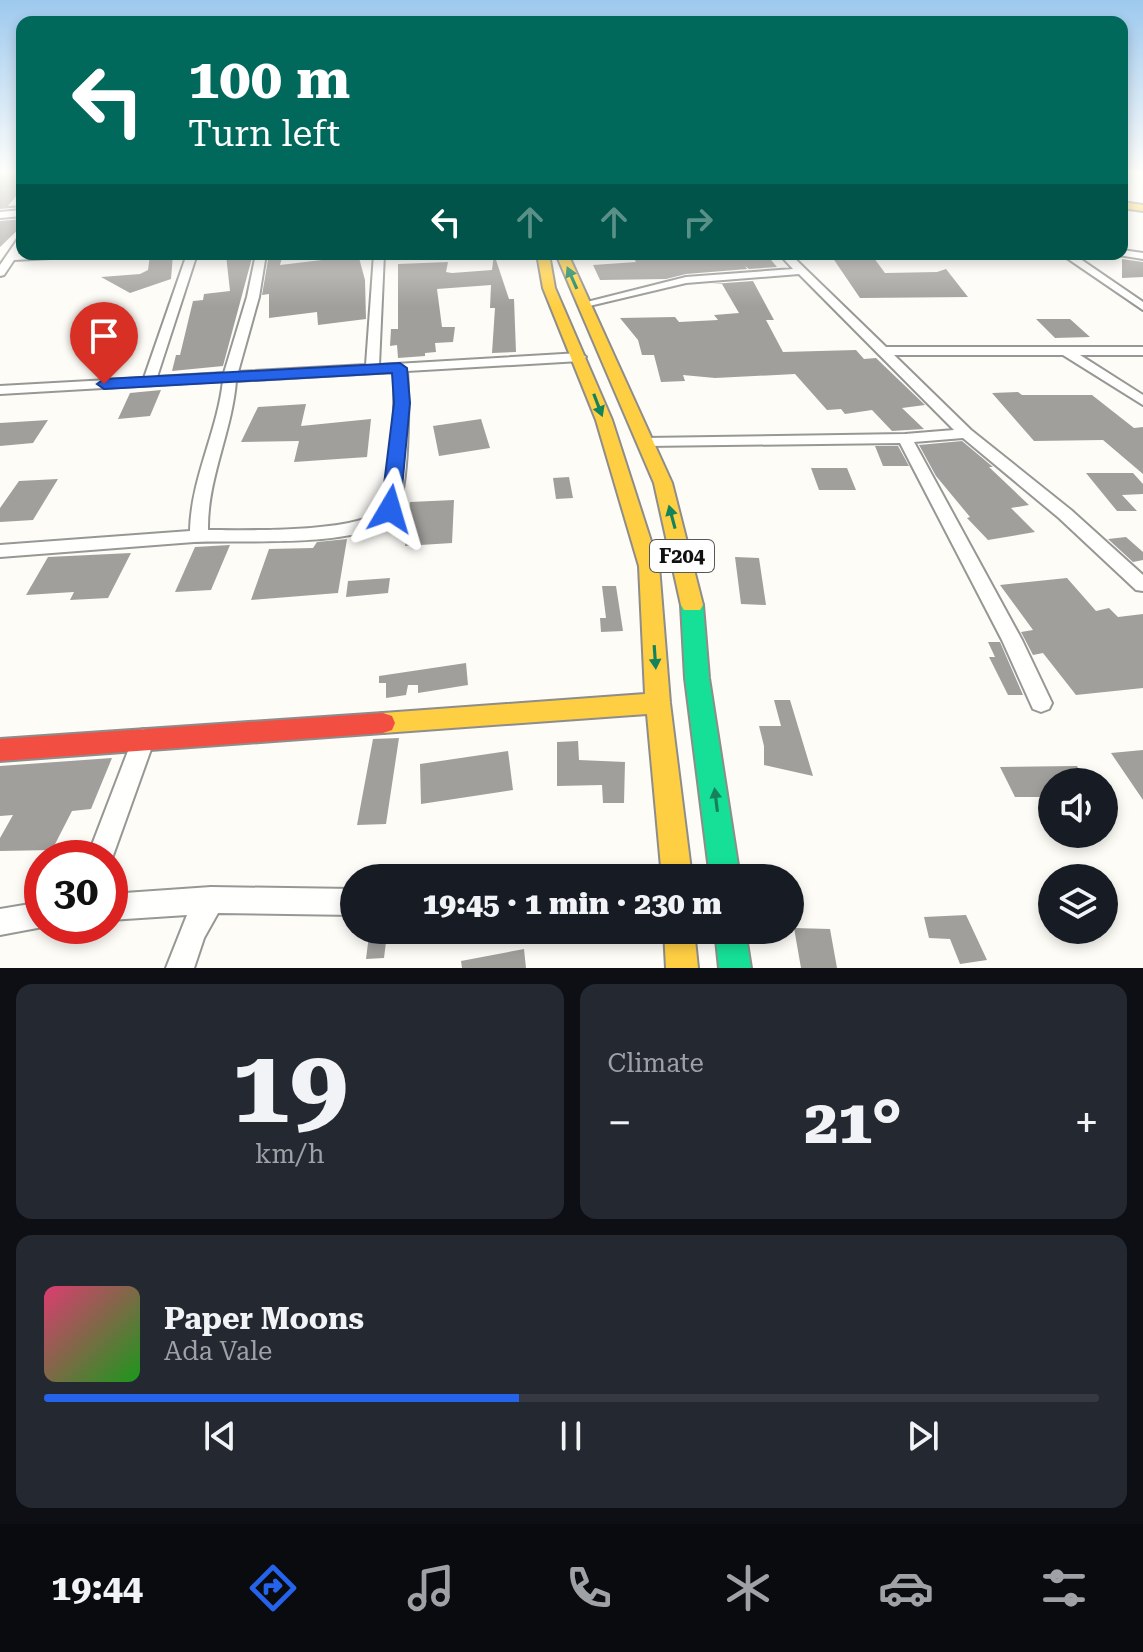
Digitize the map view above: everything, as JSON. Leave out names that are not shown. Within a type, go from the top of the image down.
[{"type":"main road","name":"F204","points":[[544,260],[549,288],[580,357],[613,446],[649,566],[658,703],[675,864]]},
{"type":"main road","name":"F204","points":[[565,260],[624,402],[646,442],[663,483],[691,592],[697,678],[723,864]]},
{"type":"main road","points":[[0,750],[658,703]]},
{"type":"main road","points":[[680,944],[682,968]]},
{"type":"main road","points":[[732,944],[735,968]]},
{"type":"street","points":[[4,266],[16,249]]},
{"type":"street","points":[[4,266],[36,260]]},
{"type":"street","points":[[149,382],[190,260]]},
{"type":"street","points":[[199,536],[199,502],[227,408],[230,377],[253,297],[260,260]]},
{"type":"street","points":[[372,369],[379,260]]},
{"type":"street","points":[[792,260],[966,433],[1065,514],[1143,585]]},
{"type":"street","points":[[1075,260],[1143,307]]},
{"type":"street","points":[[585,304],[686,280],[802,271]]},
{"type":"street","points":[[1063,349],[1143,401]]},
{"type":"street","points":[[885,351],[1143,351]]},
{"type":"street","points":[[0,390],[580,357]]},
{"type":"street","points":[[0,551],[199,536],[291,536],[360,527],[379,521],[390,509],[394,492],[402,403],[400,368]]},
{"type":"street","points":[[646,442],[905,438],[966,433]]},
{"type":"street","points":[[905,438],[1012,640],[1041,703]]},
{"type":"street","points":[[107,840],[144,738]]},
{"type":"street","points":[[180,968],[192,932],[211,900]]},
{"type":"street","points":[[128,906],[211,900],[340,902]]},
{"type":"street","points":[[0,922],[24,918]]},
{"type":"building","points":[[16,220],[16,232],[0,247],[0,221]]},
{"type":"building","points":[[149,260],[173,260],[171,279],[130,293],[101,277],[140,274],[148,270]]},
{"type":"building","points":[[227,260],[251,260],[223,366],[172,371],[176,355],[180,355],[193,301],[203,300],[204,294],[230,291]]},
{"type":"building","points":[[268,260],[281,260],[280,265],[360,260],[365,280],[366,319],[318,325],[317,312],[269,318],[269,294],[262,295]]},
{"type":"building","points":[[493,260],[496,260],[509,299],[514,299],[516,352],[492,353],[495,308],[490,308],[491,285],[437,289],[442,327],[455,327],[453,342],[435,343],[436,352],[425,353],[425,356],[398,358],[397,345],[390,346],[391,329],[398,329],[398,264],[448,262],[446,272],[452,273],[492,270]]},
{"type":"building","points":[[771,260],[777,267],[749,269],[745,266],[747,269],[686,274],[666,279],[600,280],[593,265]]},
{"type":"building","points":[[834,260],[875,260],[885,273],[937,272],[946,269],[968,297],[860,298]]},
{"type":"building","points":[[1122,260],[1143,262],[1143,277],[1122,278]]},
{"type":"building","points":[[753,281],[774,320],[766,320],[783,352],[856,350],[864,359],[876,358],[925,405],[902,408],[924,429],[892,431],[872,410],[845,414],[841,409],[827,410],[795,374],[715,378],[683,375],[685,381],[661,382],[654,355],[642,355],[638,340],[620,318],[675,317],[679,322],[718,320],[714,315],[739,313],[722,284],[712,284]]},
{"type":"building","points":[[1036,319],[1070,319],[1090,337],[1055,338]]},
{"type":"building","points":[[161,390],[150,416],[118,419],[130,393]]},
{"type":"building","points":[[1018,392],[1022,395],[1092,395],[1134,428],[1143,427],[1143,474],[1103,440],[1034,441],[992,393]]},
{"type":"building","points":[[306,404],[301,426],[371,419],[367,457],[294,462],[299,441],[241,442],[258,407]]},
{"type":"building","points":[[481,419],[490,448],[439,456],[433,426]]},
{"type":"building","points":[[48,420],[33,443],[0,446],[0,423]]},
{"type":"building","points":[[962,441],[993,467],[989,467],[1029,505],[1011,508],[1035,532],[988,540],[967,518],[970,517],[936,476],[919,445]]},
{"type":"building","points":[[875,446],[898,446],[909,466],[883,466]]},
{"type":"building","points":[[811,468],[847,468],[856,490],[819,490]]},
{"type":"building","points":[[1086,473],[1133,473],[1143,484],[1143,494],[1122,495],[1137,511],[1117,511]]},
{"type":"building","points":[[569,477],[573,498],[556,499],[553,478]]},
{"type":"building","points":[[58,479],[33,520],[0,522],[0,508],[19,481]]},
{"type":"building","points":[[454,500],[452,543],[405,546],[410,502]]},
{"type":"building","points":[[1126,537],[1143,552],[1143,560],[1133,562],[1108,539]]},
{"type":"building","points":[[347,539],[338,593],[251,600],[269,549],[313,548],[317,542]]},
{"type":"building","points":[[230,545],[211,590],[175,592],[195,547]]},
{"type":"building","points":[[131,553],[108,598],[70,600],[74,592],[26,595],[48,557]]},
{"type":"building","points":[[735,557],[759,558],[766,605],[741,604]]},
{"type":"building","points":[[390,578],[388,593],[346,597],[348,581]]},
{"type":"building","points":[[1067,578],[1096,611],[1109,608],[1118,617],[1143,614],[1143,688],[1076,695],[1043,653],[1033,655],[1021,632],[1033,630],[1000,585]]},
{"type":"building","points":[[602,586],[616,586],[623,631],[601,632],[600,618],[606,618]]},
{"type":"building","points":[[988,642],[1000,642],[1023,695],[1008,695],[989,657],[995,657]]},
{"type":"building","points":[[466,663],[468,685],[418,693],[418,685],[408,685],[406,695],[386,698],[386,683],[379,683],[379,676]]},
{"type":"building","points":[[774,700],[790,700],[813,776],[764,765],[764,746],[759,726],[781,726]]},
{"type":"building","points":[[399,738],[386,824],[357,825],[373,739]]},
{"type":"building","points":[[578,741],[579,760],[625,762],[624,803],[603,803],[602,785],[557,786],[557,742]]},
{"type":"building","points":[[1143,750],[1143,800],[1111,753]]},
{"type":"building","points":[[508,751],[513,790],[421,804],[420,764]]},
{"type":"building","points":[[112,758],[91,809],[72,811],[57,840],[24,840],[24,851],[0,851],[0,838],[13,815],[0,816],[0,766]]},
{"type":"building","points":[[1000,767],[1078,768],[1038,768],[1038,797],[1015,797]]},
{"type":"building","points":[[966,915],[987,960],[960,964],[950,939],[929,938],[924,917]]},
{"type":"building","points":[[804,928],[830,929],[837,968],[801,968],[797,944],[804,944]]},
{"type":"building","points":[[368,944],[386,944],[384,958],[366,959]]},
{"type":"building","points":[[524,949],[526,968],[462,968],[461,961]]},
{"type":"traffic: fast","points":[[692,605],[697,678],[723,864]]},
{"type":"traffic: fast","points":[[732,944],[735,968]]},
{"type":"traffic: slow","points":[[544,260],[549,288],[604,420],[649,566],[658,703],[675,864]]},
{"type":"traffic: slow","points":[[565,260],[663,483],[692,605]]},
{"type":"traffic: slow","points":[[383,723],[658,703]]},
{"type":"traffic: slow","points":[[680,944],[682,968]]},
{"type":"traffic: jam","points":[[0,750],[383,723]]},
{"type":"route","points":[[104,384],[400,368],[402,403],[390,509]]}]
